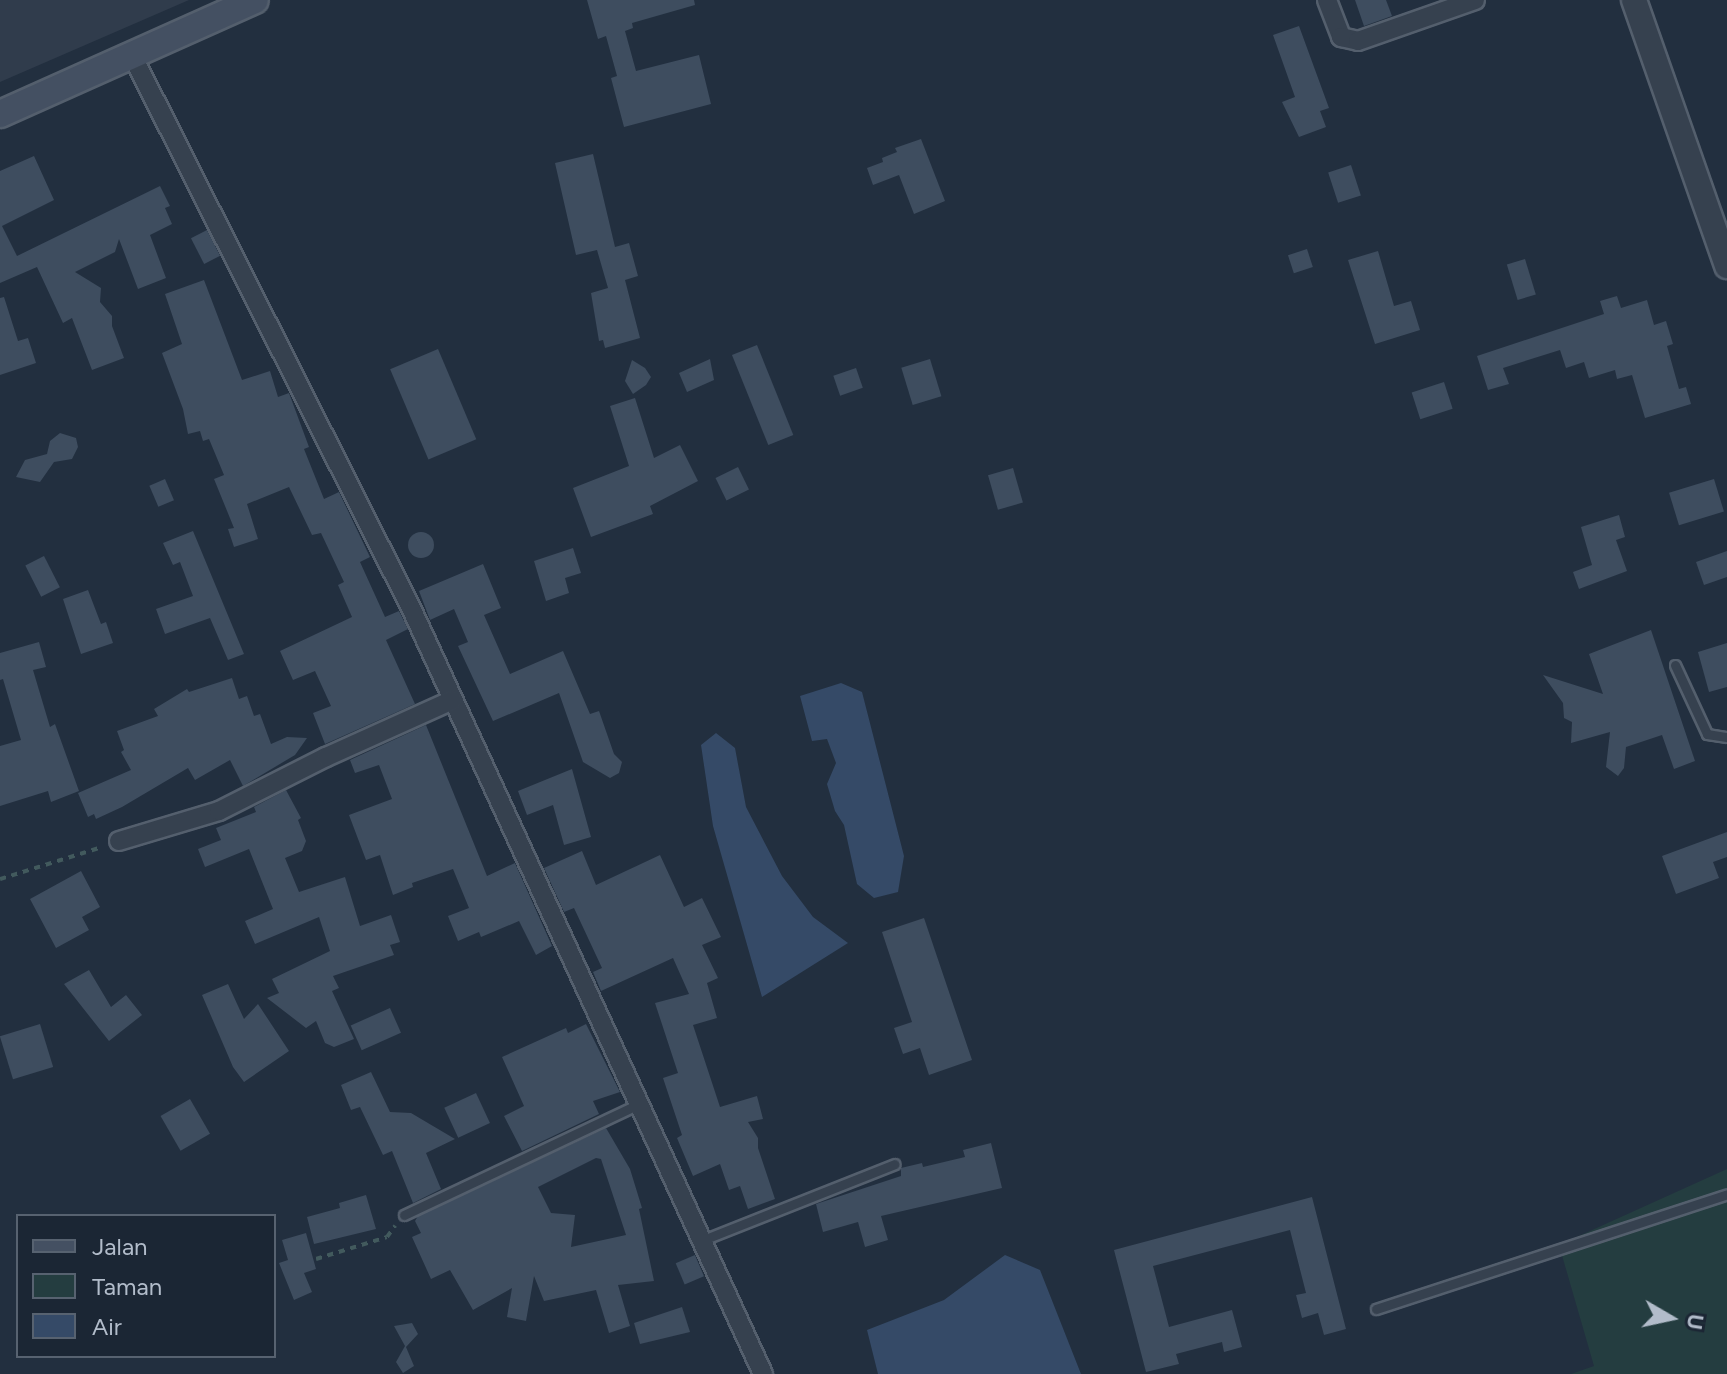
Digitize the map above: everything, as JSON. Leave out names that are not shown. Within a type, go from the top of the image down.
[{"type":"main road","points":[[0,114],[255,0]]},
{"type":"street","points":[[1327,0],[1341,37],[1358,41],[1475,0]]},
{"type":"street","points":[[1634,0],[1722,234],[1727,266]]},
{"type":"street","points":[[132,55],[283,348],[412,610],[763,1374]]},
{"type":"street","points":[[119,841],[219,811],[326,757],[453,700]]},
{"type":"lane","points":[[1675,665],[1707,734],[1727,737]]},
{"type":"lane","points":[[404,1215],[641,1103]]},
{"type":"lane","points":[[703,1240],[895,1164]]},
{"type":"lane","points":[[1376,1309],[1727,1194]]},
{"type":"path","points":[[0,879],[119,841]]},
{"type":"path","points":[[316,1259],[387,1237],[404,1215]]},
{"type":"shaded area","points":[[0,0],[189,0],[0,82]]},
{"type":"green space","points":[[1727,1169],[1727,1374],[1571,1374],[1594,1366],[1559,1245]]},
{"type":"water","points":[[841,683],[862,692],[904,856],[898,892],[874,898],[857,884],[844,825],[835,811],[827,784],[836,763],[827,739],[812,741],[800,696]]},
{"type":"water","points":[[716,733],[735,748],[746,807],[782,876],[813,917],[848,943],[762,997],[713,826],[701,745]]},
{"type":"water","points":[[1005,1255],[1040,1270],[1081,1374],[878,1374],[867,1330],[944,1300]]},
{"type":"building","points":[[587,0],[694,0],[695,5],[632,23],[633,28],[625,31],[636,71],[699,55],[711,104],[624,127],[611,78],[617,76],[606,36],[598,39]]},
{"type":"building","points":[[1355,0],[1386,0],[1392,16],[1364,26]]},
{"type":"building","points":[[1299,26],[1329,108],[1320,111],[1326,127],[1299,137],[1282,102],[1295,97],[1273,35]]},
{"type":"building","points":[[921,139],[945,201],[914,214],[899,175],[873,185],[867,168],[897,152],[895,148]]},
{"type":"building","points":[[593,154],[615,247],[629,243],[638,276],[625,280],[640,338],[605,348],[603,340],[599,341],[591,293],[608,288],[597,250],[576,255],[555,163]]},
{"type":"building","points":[[34,156],[54,200],[2,226],[17,256],[160,186],[170,206],[165,208],[172,224],[150,235],[166,278],[138,289],[119,239],[115,252],[75,272],[101,288],[100,302],[112,316],[112,326],[124,358],[92,370],[72,318],[63,323],[37,267],[0,283],[0,171]]},
{"type":"building","points":[[1351,165],[1361,195],[1338,203],[1328,172]]},
{"type":"building","points":[[207,230],[220,256],[204,264],[191,238]]},
{"type":"building","points":[[1307,249],[1313,267],[1294,273],[1288,255]]},
{"type":"building","points":[[1378,251],[1394,306],[1411,301],[1420,330],[1375,344],[1348,260]]},
{"type":"building","points":[[1525,259],[1536,294],[1518,300],[1507,265]]},
{"type":"building","points":[[204,280],[242,380],[270,371],[278,397],[289,393],[309,447],[304,449],[324,499],[339,492],[370,557],[360,562],[385,617],[399,611],[408,629],[386,640],[415,704],[325,744],[313,713],[331,706],[315,671],[293,680],[280,651],[352,617],[338,585],[344,582],[321,533],[312,535],[289,487],[247,504],[258,539],[234,547],[228,529],[234,528],[214,479],[224,475],[209,439],[203,441],[200,431],[188,434],[183,409],[162,353],[182,344],[165,294]]},
{"type":"building","points":[[1617,296],[1621,308],[1647,300],[1654,325],[1666,321],[1673,344],[1667,346],[1679,389],[1686,387],[1691,404],[1645,418],[1632,375],[1617,379],[1615,370],[1589,378],[1584,362],[1566,368],[1560,350],[1503,368],[1509,384],[1488,390],[1477,356],[1604,314],[1600,301]]},
{"type":"building","points":[[4,297],[18,341],[28,338],[36,363],[0,375],[0,298]]},
{"type":"building","points":[[757,345],[793,435],[768,445],[732,355]]},
{"type":"building","points":[[438,349],[476,439],[428,460],[390,369]]},
{"type":"building","points":[[710,359],[714,380],[687,392],[679,373]]},
{"type":"building","points":[[930,359],[941,396],[913,405],[901,368]]},
{"type":"building","points":[[632,360],[645,368],[651,377],[633,394],[625,381]]},
{"type":"building","points":[[856,368],[863,388],[840,396],[833,376]]},
{"type":"building","points":[[1444,382],[1453,409],[1420,419],[1412,393]]},
{"type":"building","points":[[635,398],[654,458],[680,445],[698,481],[650,506],[653,514],[591,537],[573,488],[629,466],[610,406]]},
{"type":"building","points":[[60,433],[76,438],[78,447],[72,459],[54,462],[40,482],[16,477],[25,460],[47,454],[50,441]]},
{"type":"building","points":[[738,467],[749,489],[726,500],[716,478]]},
{"type":"building","points":[[1013,468],[1023,503],[998,510],[988,475]]},
{"type":"building","points":[[165,479],[174,500],[158,507],[149,486]]},
{"type":"building","points":[[1714,479],[1724,512],[1679,525],[1669,493]]},
{"type":"building","points":[[1619,515],[1625,537],[1616,540],[1627,571],[1579,589],[1573,572],[1592,565],[1581,527]]},
{"type":"building","points":[[193,531],[244,654],[228,660],[210,618],[165,634],[156,609],[193,596],[180,562],[173,565],[163,543]]},
{"type":"building","points":[[421,532],[430,536],[434,545],[430,554],[421,558],[412,554],[408,545],[412,536]]},
{"type":"building","points":[[573,548],[581,573],[565,578],[569,593],[546,601],[534,561]]},
{"type":"building","points":[[1727,551],[1727,577],[1704,585],[1696,562]]},
{"type":"building","points":[[44,556],[60,587],[41,597],[25,566]]},
{"type":"building","points":[[483,564],[501,608],[484,615],[510,674],[563,651],[590,714],[599,711],[614,754],[622,762],[619,773],[610,778],[583,762],[559,693],[493,721],[458,646],[468,642],[454,609],[430,620],[419,591]]},
{"type":"building","points":[[88,590],[101,624],[106,622],[113,643],[81,654],[63,599]]},
{"type":"building","points":[[1651,630],[1695,761],[1674,769],[1662,735],[1626,747],[1624,768],[1618,776],[1606,767],[1610,732],[1571,743],[1572,722],[1564,718],[1563,703],[1543,675],[1603,694],[1589,654]]},
{"type":"building","points":[[39,642],[46,667],[33,670],[50,727],[55,724],[79,791],[51,802],[48,791],[0,806],[0,746],[21,740],[3,679],[0,680],[0,653]]},
{"type":"building","points":[[1727,643],[1727,687],[1709,692],[1698,652]]},
{"type":"building","points":[[232,678],[239,699],[247,696],[254,716],[260,714],[271,744],[287,737],[307,738],[295,755],[243,786],[230,760],[195,780],[188,768],[122,807],[96,819],[94,814],[88,817],[78,793],[131,770],[121,752],[124,750],[117,731],[158,716],[154,709],[187,689],[189,692]]},
{"type":"building","points":[[426,725],[487,876],[515,863],[552,946],[536,955],[519,921],[481,937],[479,932],[458,941],[448,916],[469,908],[453,869],[412,883],[413,887],[393,895],[380,855],[366,860],[349,815],[392,799],[379,765],[355,773],[350,760]]},
{"type":"building","points":[[572,769],[591,837],[564,845],[553,805],[527,815],[518,791]]},
{"type":"building","points":[[286,790],[301,818],[298,820],[306,841],[302,851],[285,858],[299,892],[345,877],[360,926],[391,915],[400,942],[390,945],[394,955],[333,976],[339,988],[332,991],[354,1039],[334,1047],[325,1043],[316,1021],[306,1028],[267,998],[279,993],[272,979],[330,951],[319,917],[255,944],[245,921],[273,909],[249,849],[205,867],[198,849],[221,840],[216,828],[256,812],[254,807]]},
{"type":"building","points":[[1727,832],[1727,857],[1713,862],[1719,878],[1676,894],[1662,856]]},
{"type":"building","points":[[582,851],[596,885],[660,855],[684,907],[702,898],[721,937],[702,945],[718,978],[707,983],[717,1018],[693,1025],[720,1107],[757,1096],[763,1119],[748,1122],[758,1138],[758,1148],[775,1199],[748,1209],[740,1186],[729,1190],[720,1164],[693,1176],[677,1138],[682,1135],[663,1078],[678,1073],[655,1003],[689,994],[673,958],[601,991],[593,972],[602,968],[574,908],[564,912],[544,868]]},
{"type":"building","points":[[81,871],[100,907],[82,917],[89,930],[56,948],[30,899]]},
{"type":"building","points":[[924,918],[972,1060],[929,1075],[920,1048],[903,1054],[894,1028],[912,1022],[882,932]]},
{"type":"building","points":[[89,970],[111,1007],[126,995],[142,1015],[109,1041],[64,984]]},
{"type":"building","points":[[228,984],[244,1019],[258,1004],[289,1051],[244,1082],[233,1067],[202,995]]},
{"type":"building","points":[[390,1008],[401,1033],[362,1050],[351,1025]]},
{"type":"building","points":[[40,1024],[53,1067],[13,1079],[0,1036]]},
{"type":"building","points":[[586,1024],[620,1092],[593,1101],[599,1114],[522,1151],[504,1116],[524,1106],[502,1057],[566,1028],[568,1033]]},
{"type":"building","points":[[371,1072],[390,1112],[411,1113],[455,1139],[426,1153],[441,1189],[413,1203],[392,1151],[383,1155],[360,1107],[351,1110],[341,1085]]},
{"type":"building","points":[[476,1093],[490,1123],[458,1138],[444,1108]]},
{"type":"building","points":[[190,1099],[210,1134],[181,1151],[161,1116]]},
{"type":"building","points":[[606,1128],[630,1169],[642,1208],[639,1209],[654,1281],[618,1285],[630,1326],[609,1333],[596,1290],[544,1301],[534,1276],[526,1321],[507,1317],[512,1288],[473,1310],[450,1270],[431,1279],[412,1237],[421,1233],[415,1221],[418,1216]],"holes":[[[596,1158],[601,1159],[626,1235],[571,1247],[575,1215],[551,1213],[538,1187]]]},
{"type":"building","points":[[991,1143],[1002,1188],[881,1216],[888,1240],[865,1247],[858,1222],[823,1232],[816,1204],[901,1176],[901,1168],[922,1163],[923,1167],[965,1157],[963,1150]]},
{"type":"building","points":[[366,1195],[376,1229],[314,1244],[307,1217],[340,1208],[339,1203]]},
{"type":"building","points":[[1312,1197],[1346,1329],[1324,1335],[1318,1313],[1302,1318],[1296,1295],[1306,1293],[1290,1230],[1153,1266],[1169,1327],[1232,1310],[1242,1347],[1224,1352],[1222,1342],[1176,1354],[1179,1364],[1146,1372],[1114,1250]]},
{"type":"building","points":[[306,1233],[316,1269],[304,1273],[312,1292],[294,1300],[279,1263],[288,1260],[282,1240]]},
{"type":"building","points":[[695,1255],[704,1276],[685,1284],[676,1263]]},
{"type":"building","points":[[682,1307],[690,1332],[640,1344],[634,1323]]},
{"type":"building","points":[[412,1323],[418,1334],[406,1347],[414,1366],[403,1373],[396,1362],[405,1346],[394,1326]]}]
